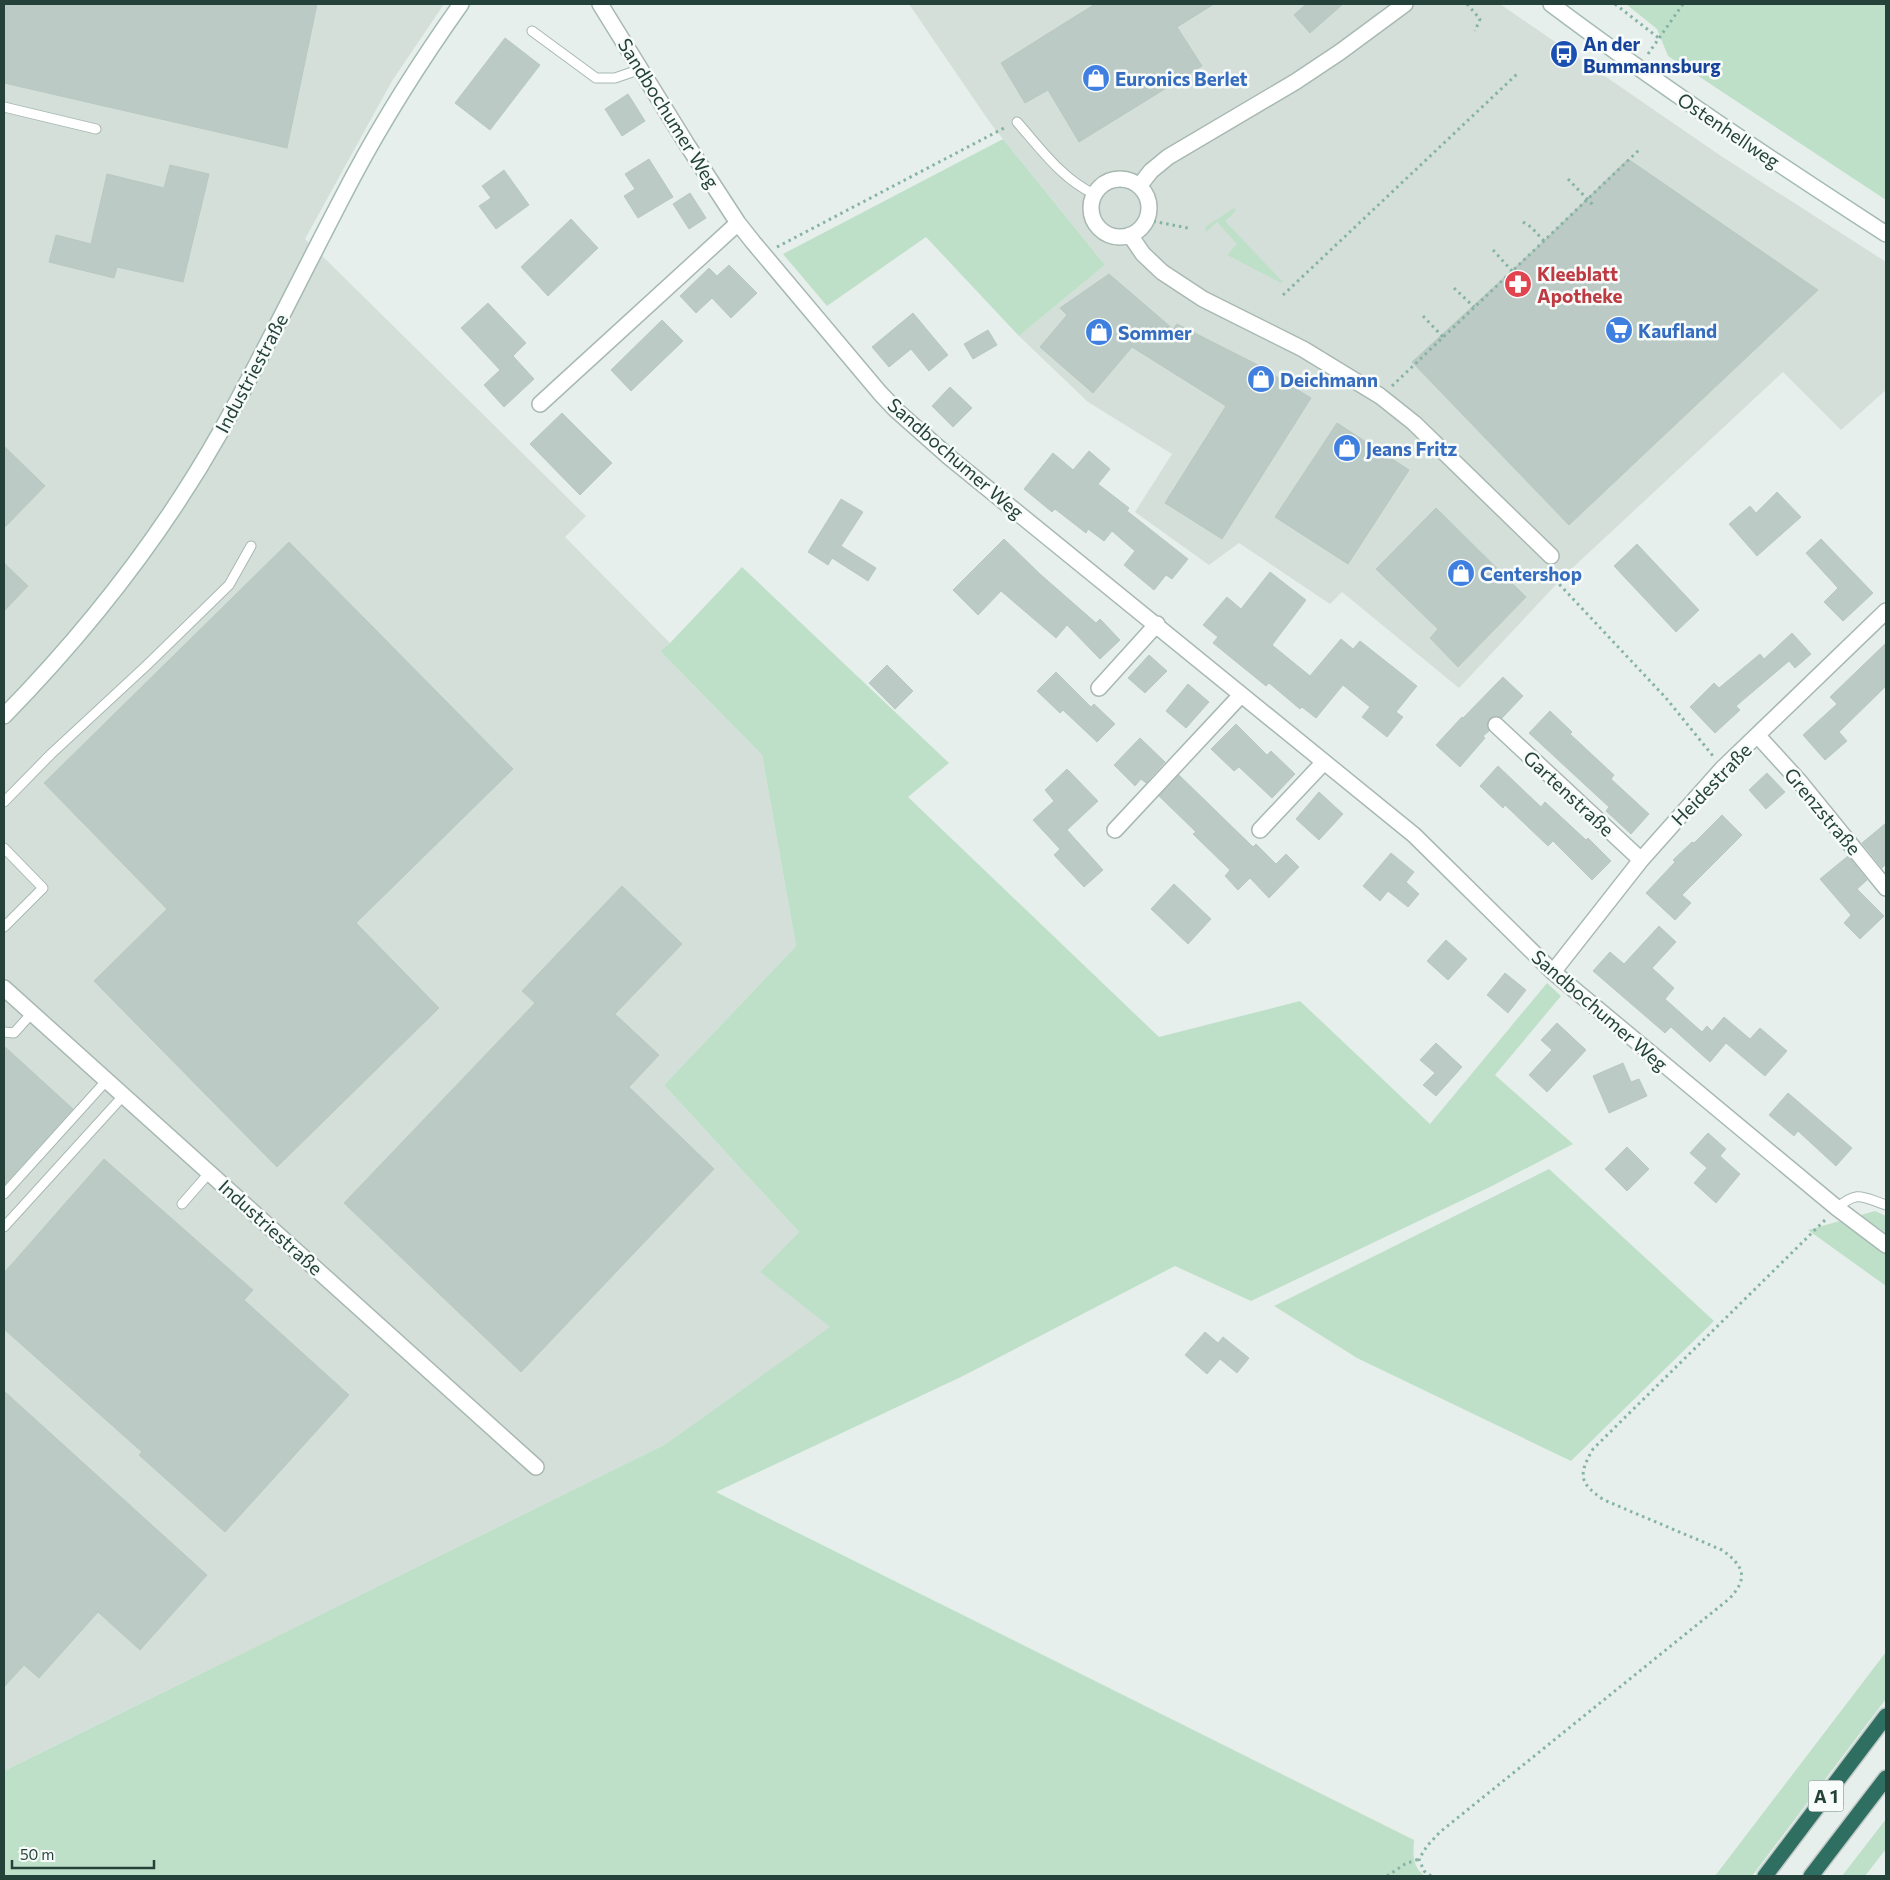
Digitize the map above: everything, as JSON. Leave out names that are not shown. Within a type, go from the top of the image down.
[{"type":"highway","name":"A 1","points":[[1765,1876],[1886,1716]]},
{"type":"highway","name":"A 1","points":[[1811,1876],[1886,1778]]},
{"type":"street","name":"Industriestraße","points":[[4,716],[65,652],[108,599],[147,547],[178,499],[220,433],[374,140],[442,30],[462,4]]},
{"type":"street","name":"Sandbochumer Weg","points":[[600,4],[738,223],[896,410],[949,457],[1157,624],[1241,695],[1414,835],[1553,972],[1837,1208],[1886,1245]]},
{"type":"street","points":[[1140,186],[1151,171],[1168,157],[1295,82],[1340,52],[1405,4]]},
{"type":"street","name":"Ostenhellweg","points":[[1551,4],[1637,68],[1780,166],[1886,234]]},
{"type":"street","points":[[1120,178],[1130,180],[1140,186],[1147,196],[1150,208],[1147,220],[1139,230],[1130,236],[1117,237],[1107,233],[1098,226],[1092,216],[1091,205],[1094,194],[1100,186],[1110,180],[1120,178]]},
{"type":"street","points":[[540,404],[738,223]]},
{"type":"street","points":[[1130,236],[1143,254],[1162,272],[1203,299],[1303,349],[1380,396],[1414,423],[1550,556]]},
{"type":"street","name":"Heidestraße","points":[[1553,972],[1641,860],[1722,769],[1886,611]]},
{"type":"street","points":[[1099,688],[1157,624]]},
{"type":"street","points":[[1115,830],[1241,695]]},
{"type":"street","name":"Gartenstraße","points":[[1496,726],[1641,860]]},
{"type":"street","name":"Grenzstraße","points":[[1758,736],[1800,780],[1886,888]]},
{"type":"street","points":[[1260,830],[1324,762]]},
{"type":"street","name":"Industriestraße","points":[[4,988],[536,1467]]},
{"type":"lane","points":[[532,31],[596,78],[615,78],[641,69]]},
{"type":"lane","points":[[4,107],[96,129]]},
{"type":"lane","points":[[1017,122],[1073,182],[1094,194]]},
{"type":"lane","points":[[4,802],[229,585],[251,546]]},
{"type":"lane","points":[[4,848],[43,888],[4,927]]},
{"type":"lane","points":[[4,1032],[14,1033],[32,1013]]},
{"type":"lane","points":[[4,1194],[107,1080]]},
{"type":"lane","points":[[4,1227],[124,1095]]},
{"type":"lane","points":[[182,1204],[210,1172]]},
{"type":"lane","points":[[1837,1208],[1849,1198],[1859,1196],[1886,1205]]},
{"type":"path","points":[[1468,4],[1480,19],[1476,31]]},
{"type":"path","points":[[1615,4],[1660,39],[1684,4]]},
{"type":"path","points":[[1283,295],[1517,74]]},
{"type":"path","points":[[764,255],[1017,122]]},
{"type":"path","points":[[1380,396],[1639,150]]},
{"type":"path","points":[[1568,179],[1594,206]]},
{"type":"path","points":[[1147,220],[1188,228]]},
{"type":"path","points":[[1523,222],[1531,227],[1544,241]]},
{"type":"path","points":[[1493,250],[1512,271]]},
{"type":"path","points":[[1454,288],[1474,307]]},
{"type":"path","points":[[1424,316],[1443,337]]},
{"type":"path","points":[[1550,556],[1560,585],[1666,698],[1722,769]]},
{"type":"path","points":[[1387,1876],[1405,1864],[1419,1859],[1427,1846],[1440,1832],[1738,1590],[1742,1579],[1741,1569],[1735,1560],[1722,1550],[1604,1500],[1590,1490],[1583,1479],[1583,1466],[1592,1449],[1837,1208]]},
{"type":"path","points":[[1419,1859],[1424,1871],[1431,1876]]},
{"type":"shaded area","points":[[4,4],[444,4],[392,81],[305,239],[586,516],[565,537],[670,643],[660,651],[762,755],[796,946],[664,1085],[799,1232],[761,1272],[831,1327],[664,1445],[4,1771]]},
{"type":"shaded area","points":[[909,4],[1500,4],[1721,156],[1886,262],[1886,390],[1841,430],[1783,372],[1567,573],[1459,688],[1342,592],[1330,604],[1239,543],[1209,565],[1135,512],[1172,454],[1088,402],[1019,336],[1105,265],[991,124]]},
{"type":"green space","points":[[1626,4],[1886,4],[1886,200],[1668,56],[1657,29]]},
{"type":"green space","points":[[1003,139],[1105,265],[1019,336],[926,237],[827,306],[783,254]]},
{"type":"green space","points":[[1234,208],[1236,211],[1225,221],[1283,282],[1281,283],[1227,255],[1237,244],[1217,222],[1206,232],[1205,227]]},
{"type":"green space","points":[[742,567],[949,763],[908,797],[1159,1037],[1300,1001],[1430,1124],[1547,983],[1561,996],[1495,1075],[1573,1144],[1492,1186],[1251,1301],[1175,1266],[963,1376],[716,1492],[1414,1840],[1416,1864],[1425,1876],[4,1876],[4,1771],[664,1445],[830,1327],[760,1272],[799,1232],[664,1085],[796,946],[762,755],[660,651],[670,643]]},
{"type":"green space","points":[[1549,1169],[1714,1321],[1571,1461],[1357,1358],[1274,1306]]},
{"type":"green space","points":[[1875,1211],[1886,1216],[1886,1286],[1808,1230]]},
{"type":"green space","points":[[1886,1652],[1886,1699],[1752,1876],[1715,1876]]},
{"type":"green space","points":[[1886,1819],[1886,1849],[1865,1876],[1842,1876]]},
{"type":"building","points":[[4,4],[317,4],[287,148],[4,83]]},
{"type":"building","name":"Euronics Berlet","points":[[1095,4],[1214,4],[1177,27],[1202,66],[1079,142],[1048,90],[1025,103],[1001,63]]},
{"type":"building","points":[[1306,4],[1343,4],[1310,33],[1294,15]]},
{"type":"building","points":[[505,38],[540,65],[490,130],[455,103]]},
{"type":"building","points":[[628,94],[645,121],[622,136],[605,109]]},
{"type":"building","points":[[649,159],[673,197],[638,218],[624,196],[635,189],[625,174]]},
{"type":"building","name":"Kaufland","points":[[1628,159],[1818,290],[1569,525],[1412,362],[1544,241]]},
{"type":"building","points":[[170,165],[209,174],[183,282],[117,267],[114,278],[49,262],[56,235],[91,244],[107,174],[164,188]]},
{"type":"building","points":[[504,170],[529,205],[496,229],[479,206],[491,198],[482,186]]},
{"type":"building","points":[[690,193],[706,218],[689,229],[673,204]]},
{"type":"building","points":[[571,219],[598,248],[548,296],[521,267]]},
{"type":"building","points":[[729,265],[757,293],[731,318],[712,298],[696,313],[680,296],[709,268],[717,276]]},
{"type":"building","points":[[1109,274],[1173,329],[1177,324],[1254,363],[1311,398],[1222,539],[1165,503],[1226,406],[1132,347],[1093,393],[1040,347],[1067,315],[1060,308]]},
{"type":"building","points":[[488,303],[526,343],[513,356],[534,379],[504,407],[484,385],[500,370],[461,328]]},
{"type":"building","points":[[913,313],[948,355],[929,371],[911,349],[889,367],[872,347]]},
{"type":"building","points":[[662,320],[683,341],[631,391],[611,370]]},
{"type":"building","points":[[988,330],[997,345],[973,359],[964,344]]},
{"type":"building","points":[[950,387],[972,408],[953,427],[932,406]]},
{"type":"building","points":[[562,413],[612,463],[580,495],[530,444]]},
{"type":"building","points":[[1337,423],[1409,470],[1348,564],[1275,517]]},
{"type":"building","points":[[4,446],[45,486],[4,528]]},
{"type":"building","points":[[1089,451],[1110,469],[1098,484],[1129,508],[1127,511],[1188,559],[1172,579],[1166,575],[1154,590],[1124,565],[1135,551],[1112,531],[1104,541],[1088,529],[1086,533],[1055,509],[1052,512],[1024,489],[1053,453],[1073,470]]},
{"type":"building","points":[[1777,492],[1801,517],[1757,556],[1729,524],[1750,506],[1756,513]]},
{"type":"building","points":[[841,499],[863,512],[841,546],[876,568],[868,581],[832,558],[828,565],[808,552]]},
{"type":"building","points":[[1436,508],[1526,597],[1458,667],[1430,638],[1438,629],[1376,569]]},
{"type":"building","points":[[1004,539],[1040,574],[1096,623],[1100,619],[1120,640],[1100,659],[1067,625],[1056,638],[1001,591],[978,615],[953,590]]},
{"type":"building","points":[[1821,539],[1873,593],[1843,621],[1824,602],[1838,588],[1806,553]]},
{"type":"building","points":[[289,542],[513,769],[356,923],[439,1008],[277,1167],[94,981],[167,909],[44,783]]},
{"type":"building","points":[[1637,544],[1699,610],[1676,632],[1614,566]]},
{"type":"building","points":[[4,563],[28,586],[4,611]]},
{"type":"building","points":[[1270,572],[1306,600],[1272,645],[1310,676],[1341,639],[1353,649],[1360,641],[1417,686],[1396,712],[1403,717],[1387,737],[1362,717],[1370,707],[1343,685],[1316,718],[1302,707],[1300,709],[1269,683],[1266,686],[1213,643],[1218,637],[1203,625],[1227,597],[1241,609]]},
{"type":"building","points":[[1792,633],[1811,654],[1795,668],[1789,661],[1736,706],[1740,710],[1715,733],[1690,707],[1714,683],[1719,688],[1760,654],[1764,659]]},
{"type":"building","points":[[1886,643],[1886,686],[1839,732],[1847,741],[1825,760],[1803,735],[1837,704],[1830,697]]},
{"type":"building","points":[[1149,655],[1167,671],[1145,693],[1128,678]]},
{"type":"building","points":[[887,665],[913,691],[895,709],[869,683]]},
{"type":"building","points":[[1056,672],[1091,707],[1094,704],[1115,724],[1097,742],[1063,710],[1060,713],[1037,691]]},
{"type":"building","points":[[1503,677],[1523,696],[1502,718],[1494,716],[1489,719],[1487,723],[1489,731],[1483,736],[1485,738],[1460,767],[1436,745]]},
{"type":"building","points":[[1188,684],[1209,702],[1186,728],[1166,711]]},
{"type":"building","points":[[1550,711],[1572,732],[1570,734],[1614,775],[1611,779],[1649,814],[1631,834],[1606,811],[1609,807],[1529,733]]},
{"type":"building","points":[[1236,724],[1267,755],[1271,751],[1295,774],[1272,798],[1239,767],[1234,771],[1211,749]]},
{"type":"building","points":[[1140,738],[1165,762],[1146,783],[1141,779],[1135,786],[1114,765]]},
{"type":"building","points":[[1498,766],[1541,807],[1545,802],[1586,840],[1588,838],[1611,861],[1592,880],[1553,841],[1548,846],[1505,805],[1503,808],[1480,786]]},
{"type":"building","points":[[1067,769],[1098,801],[1067,830],[1103,870],[1084,887],[1054,855],[1060,849],[1033,820],[1054,801],[1045,790]]},
{"type":"building","points":[[1767,773],[1785,792],[1766,809],[1749,790]]},
{"type":"building","points":[[1179,775],[1253,847],[1256,844],[1276,864],[1286,854],[1299,867],[1269,898],[1250,878],[1238,890],[1225,876],[1230,870],[1193,834],[1196,832],[1159,796]]},
{"type":"building","points":[[1319,792],[1343,814],[1319,840],[1296,819]]},
{"type":"building","points":[[1722,815],[1742,835],[1682,895],[1691,903],[1675,920],[1646,893],[1675,862],[1673,860],[1692,842],[1694,843]]},
{"type":"building","points":[[1886,823],[1886,864],[1882,868],[1862,843]]},
{"type":"building","points":[[1391,853],[1414,872],[1406,882],[1419,894],[1408,907],[1388,891],[1380,901],[1363,886]]},
{"type":"building","points":[[1848,856],[1867,880],[1857,889],[1884,916],[1860,939],[1844,923],[1851,915],[1820,879]]},
{"type":"building","points":[[1174,884],[1211,919],[1188,944],[1151,909]]},
{"type":"building","points":[[622,886],[682,944],[615,1014],[659,1055],[629,1087],[714,1169],[521,1372],[344,1203],[535,1003],[522,991]]},
{"type":"building","points":[[1659,926],[1676,942],[1652,968],[1674,988],[1665,999],[1702,1032],[1707,1026],[1712,1031],[1724,1017],[1750,1039],[1760,1028],[1787,1051],[1765,1076],[1726,1043],[1710,1062],[1671,1027],[1665,1033],[1593,971],[1610,952],[1624,964]]},
{"type":"building","points":[[1446,940],[1467,959],[1448,980],[1427,961]]},
{"type":"building","points":[[1505,973],[1526,990],[1508,1013],[1487,995]]},
{"type":"building","points":[[1557,1023],[1586,1050],[1547,1092],[1529,1075],[1552,1050],[1541,1040]]},
{"type":"building","points":[[1436,1043],[1462,1067],[1436,1096],[1423,1085],[1435,1073],[1420,1060]]},
{"type":"building","points":[[4,1046],[73,1109],[4,1185]]},
{"type":"building","points":[[1623,1063],[1631,1082],[1639,1079],[1647,1096],[1609,1113],[1593,1076]]},
{"type":"building","points":[[1788,1093],[1852,1148],[1836,1166],[1798,1131],[1794,1136],[1769,1115]]},
{"type":"building","points":[[1708,1133],[1726,1149],[1720,1156],[1740,1174],[1716,1203],[1694,1183],[1707,1168],[1690,1153]]},
{"type":"building","points":[[1627,1147],[1649,1169],[1627,1191],[1605,1169]]},
{"type":"building","points":[[104,1159],[253,1290],[244,1300],[349,1395],[225,1532],[139,1455],[142,1452],[4,1329],[4,1273]]},
{"type":"building","points":[[1205,1332],[1218,1343],[1223,1337],[1249,1358],[1237,1373],[1220,1359],[1207,1374],[1185,1355]]},
{"type":"building","points":[[4,1391],[207,1575],[140,1650],[98,1612],[39,1678],[24,1665],[4,1687]]},
{"type":"place","name":"An der Bummannsburg","points":[[1564,54]]},
{"type":"place","name":"Euronics Berlet","points":[[1096,78]]},
{"type":"place","name":"Kleeblatt Apotheke","points":[[1518,284]]},
{"type":"place","name":"Kaufland","points":[[1619,330]]},
{"type":"place","name":"Sommer","points":[[1099,332]]},
{"type":"place","name":"Deichmann","points":[[1261,379]]},
{"type":"place","name":"Jeans Fritz","points":[[1347,448]]},
{"type":"place","name":"Centershop","points":[[1461,573]]}]
